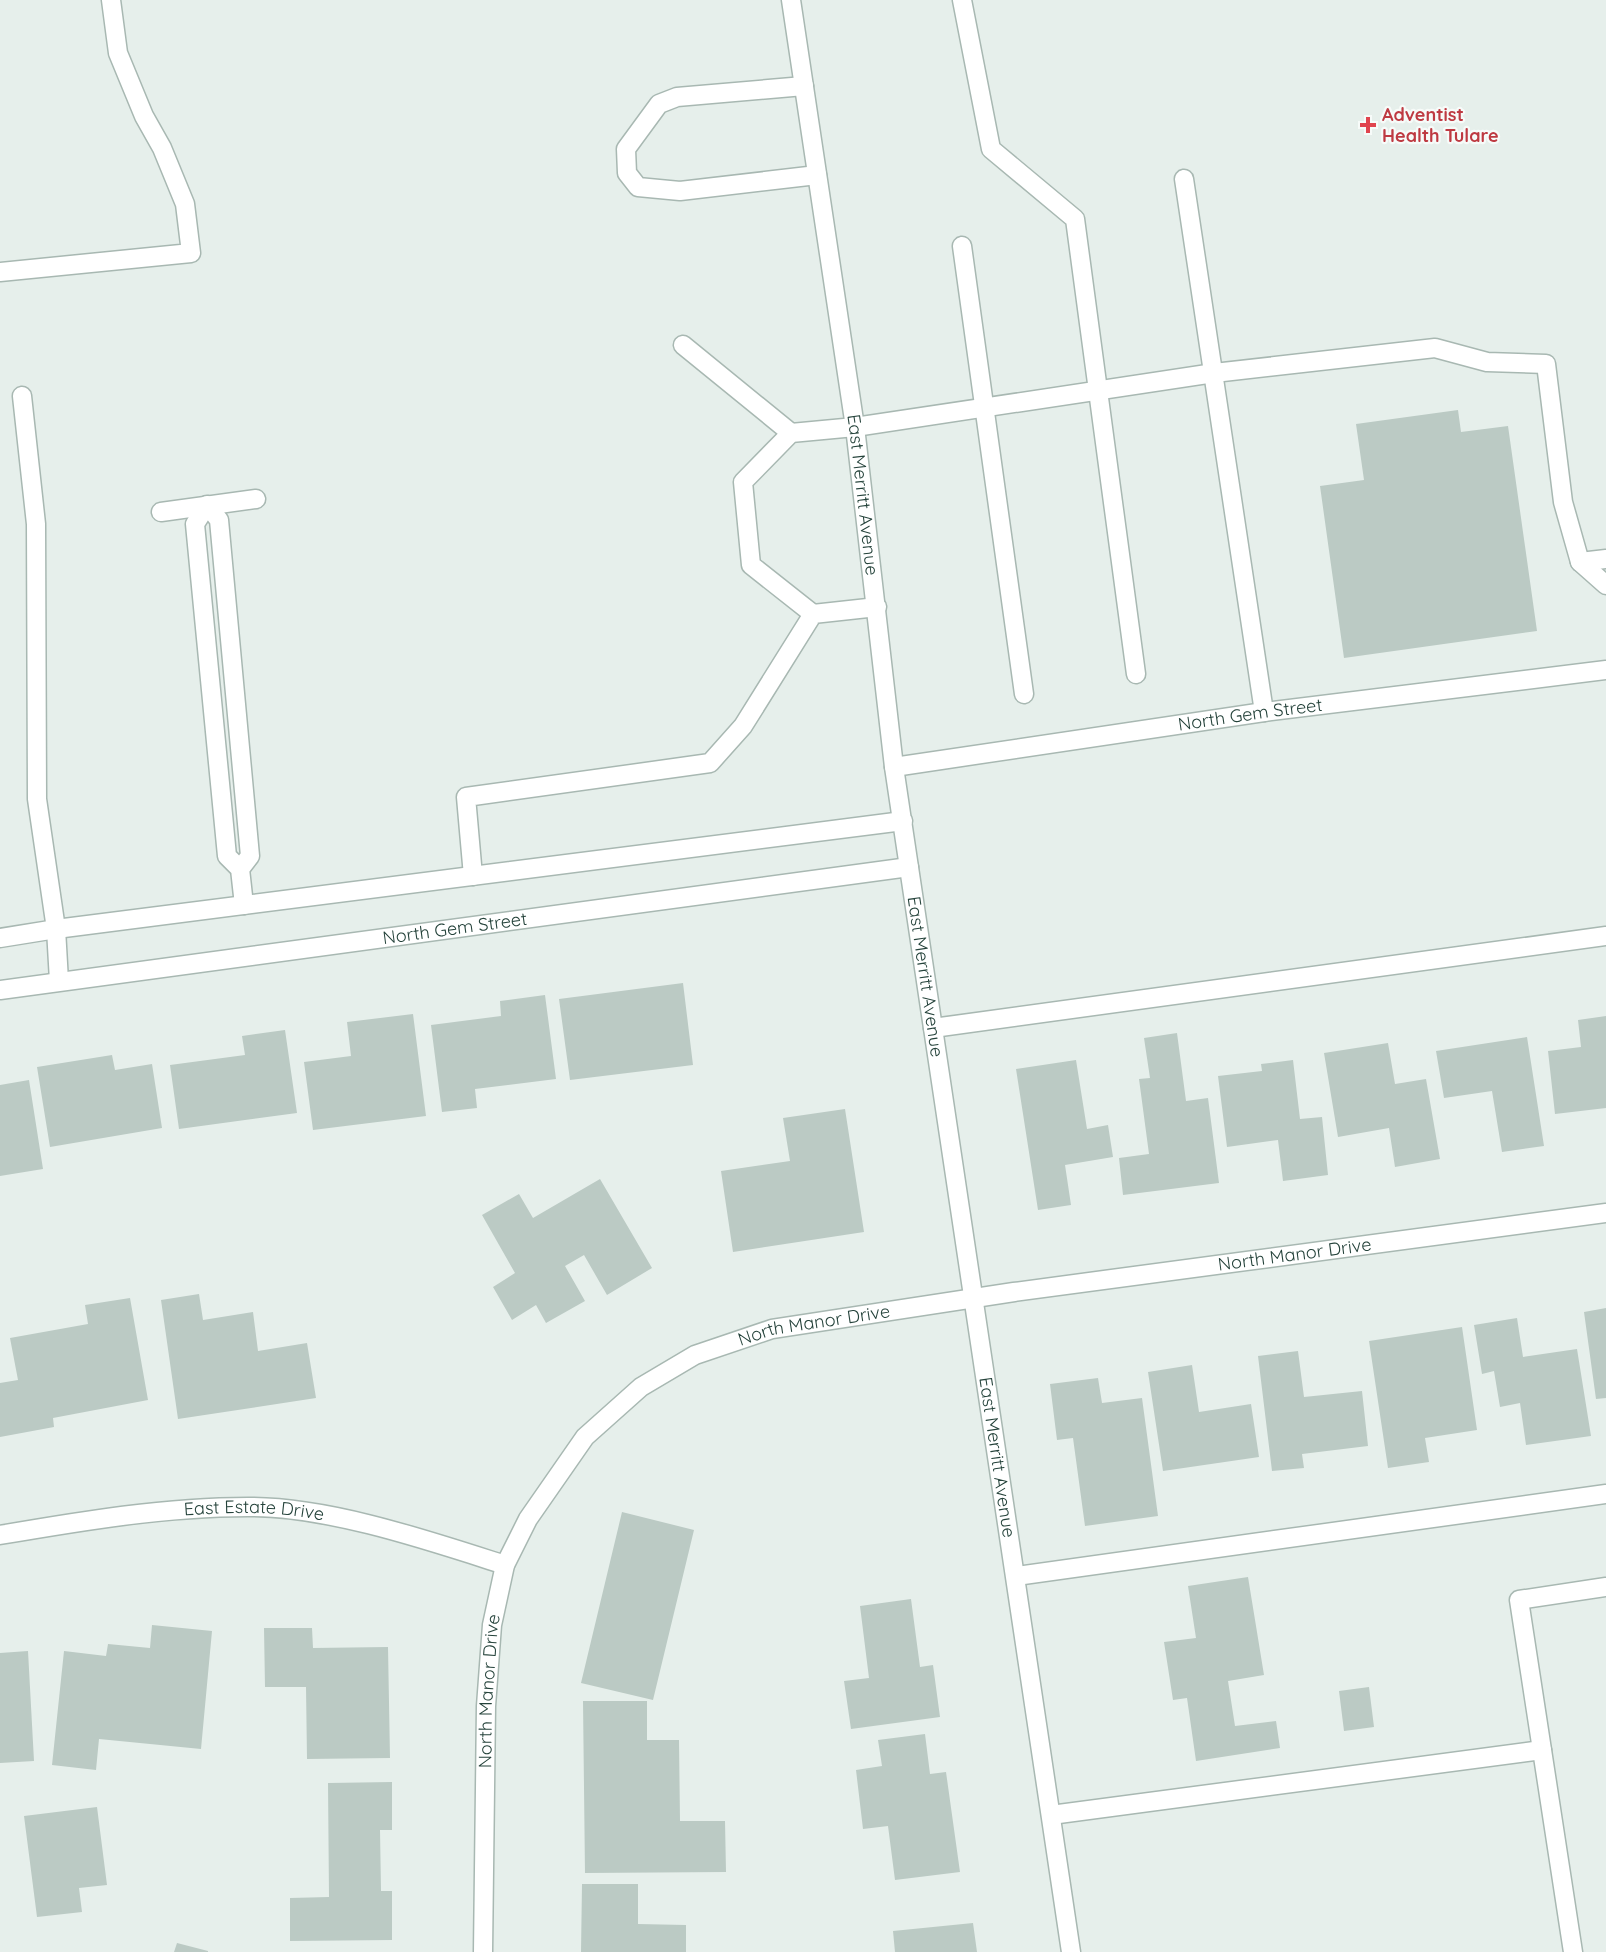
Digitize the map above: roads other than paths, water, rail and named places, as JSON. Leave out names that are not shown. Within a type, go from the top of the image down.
[{"type":"street","points":[[0,272],[191,253],[185,204],[118,53],[111,0]]},
{"type":"street","name":"East Merritt Avenue","points":[[791,0],[855,427],[894,767],[1071,1952]]},
{"type":"street","points":[[962,0],[990,149],[1074,219],[1100,392],[1136,674]]},
{"type":"street","points":[[804,86],[677,97],[658,104],[626,149],[627,173],[638,188],[680,190],[818,176]]},
{"type":"street","points":[[1184,179],[1264,712]]},
{"type":"street","points":[[962,246],[1024,694]]},
{"type":"street","points":[[683,345],[791,433]]},
{"type":"street","points":[[877,607],[813,614],[751,565],[743,483],[791,433],[855,427],[984,409],[1214,373],[1435,348],[1487,362],[1546,364],[1563,502],[1580,562],[1606,585]]},
{"type":"street","points":[[22,396],[36,524],[37,799],[56,929],[59,981]]},
{"type":"street","points":[[161,512],[256,499]]},
{"type":"street","points":[[207,505],[195,524],[227,856],[240,869],[244,905]]},
{"type":"street","points":[[1580,562],[1606,559]]},
{"type":"street","points":[[473,876],[466,797],[710,763],[743,726],[813,614]]},
{"type":"street","name":"North Gem Street","points":[[894,767],[1264,712],[1606,670]]},
{"type":"street","points":[[0,938],[903,821]]},
{"type":"street","name":"North Gem Street","points":[[0,990],[909,867]]},
{"type":"street","points":[[933,1028],[1606,936]]},
{"type":"street","name":"North Manor Drive","points":[[483,1952],[486,1706],[492,1625],[505,1565],[528,1519],[585,1437],[641,1388],[695,1354],[772,1329],[975,1298],[1606,1213]]},
{"type":"street","points":[[1016,1576],[1606,1494]]},
{"type":"street","name":"East Estate Drive","points":[[0,1535],[97,1519],[250,1507],[320,1515],[428,1540],[505,1565]]},
{"type":"street","points":[[1574,1952],[1519,1600],[1606,1587]]},
{"type":"street","points":[[1050,1815],[1542,1750]]},
{"type":"place","name":"Adventist Health Tulare","points":[[1368,125]]}]
